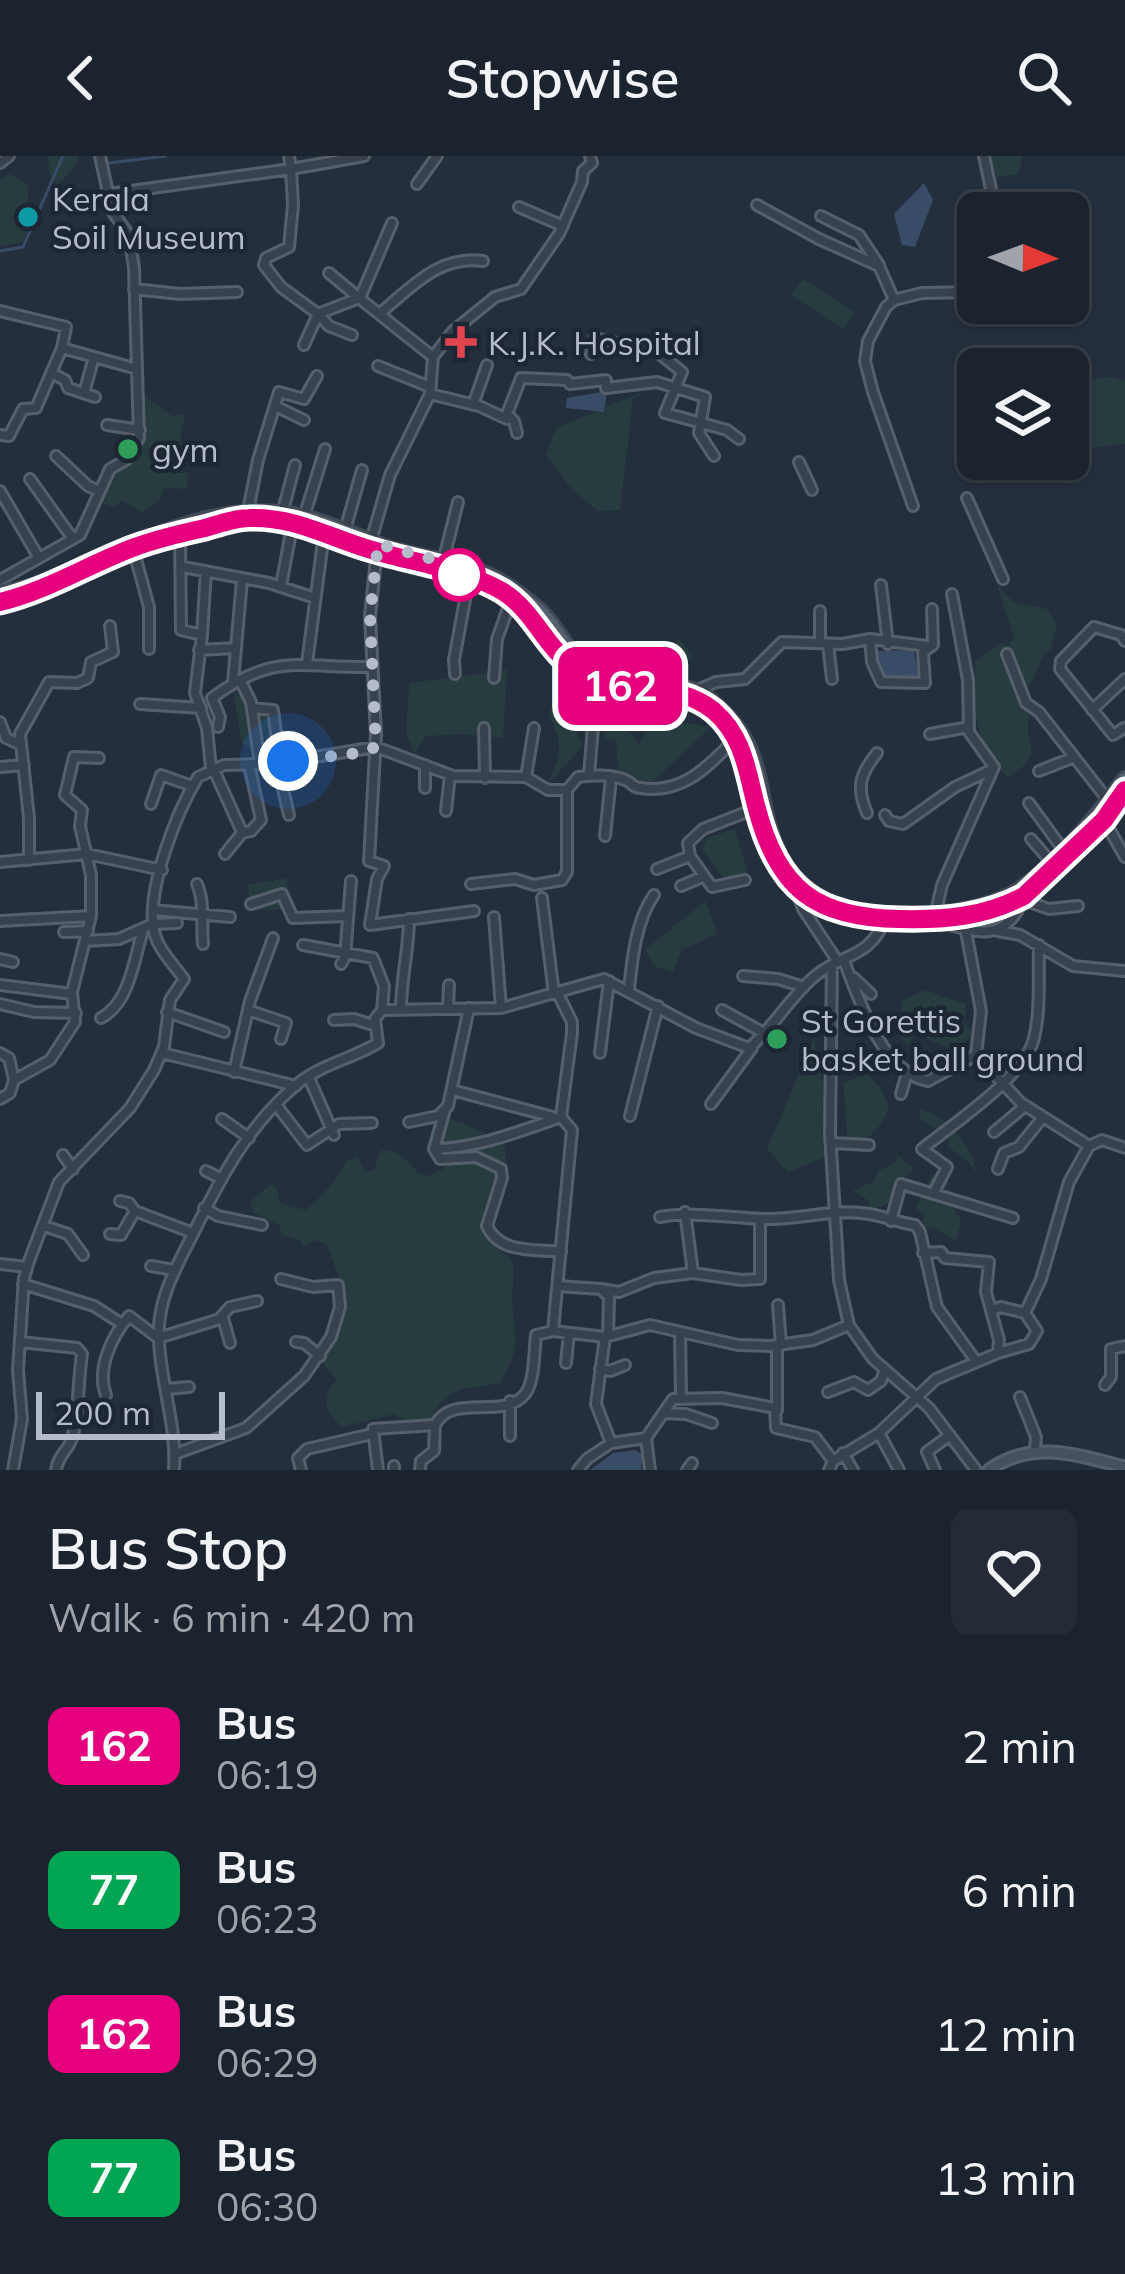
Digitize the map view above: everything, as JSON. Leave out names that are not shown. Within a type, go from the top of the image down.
[{"type":"main road","points":[[0,598],[50,582],[136,542],[226,512],[293,517],[470,578],[511,599],[536,621],[561,658],[580,671],[621,686],[682,692],[713,711],[737,737],[773,858],[806,895],[840,915],[934,918],[978,914],[1023,898],[1104,820],[1125,790]]},
{"type":"main road","points":[[0,598],[38,592],[133,548],[248,514]]},
{"type":"main road","points":[[293,517],[324,532],[504,583],[545,616],[578,661],[635,682],[696,691],[742,735],[758,764],[780,856],[797,878],[826,902],[887,916]]},
{"type":"main road","points":[[934,918],[1016,892],[1085,832],[1125,779]]},
{"type":"main road","points":[[988,1470],[1006,1459],[1058,1450],[1125,1467]]},
{"type":"street","points":[[0,163],[9,156]]},
{"type":"street","points":[[0,580],[73,539],[86,526],[110,470],[126,460],[140,430],[129,236],[112,211],[100,156]]},
{"type":"street","points":[[289,156],[293,206],[289,247],[266,258],[265,265],[281,287],[329,326],[352,334]]},
{"type":"street","points":[[109,194],[367,156]]},
{"type":"street","points":[[417,184],[437,156]]},
{"type":"street","points":[[473,911],[370,925],[377,879],[384,866],[368,861],[376,747],[370,668],[374,546],[390,475],[430,390],[434,358],[453,331],[495,297],[521,289],[563,226],[583,171],[590,168],[590,156]]},
{"type":"street","points":[[984,156],[992,192]]},
{"type":"street","points":[[758,205],[879,266]]},
{"type":"street","points":[[518,207],[563,226]]},
{"type":"street","points":[[821,216],[859,235],[894,300]]},
{"type":"street","points":[[304,345],[318,314],[359,298],[392,223]]},
{"type":"street","points":[[379,314],[423,276],[462,258],[483,261]]},
{"type":"street","points":[[329,273],[434,358]]},
{"type":"street","points":[[134,289],[180,294],[237,292]]},
{"type":"street","points":[[913,506],[865,361],[868,341],[894,300],[957,292]]},
{"type":"street","points":[[0,311],[66,327],[36,408],[23,409],[14,432],[0,435]]},
{"type":"street","points":[[591,354],[594,338],[656,351],[682,372],[665,413],[727,430],[739,439]]},
{"type":"street","points":[[62,348],[137,369]]},
{"type":"street","points":[[51,374],[65,380],[68,388],[90,395],[94,357]]},
{"type":"street","points":[[473,405],[487,365]]},
{"type":"street","points":[[378,366],[509,420]]},
{"type":"street","points":[[248,514],[258,460],[279,392],[307,398],[316,376]]},
{"type":"street","points":[[517,433],[507,414],[520,378],[570,383],[606,380],[606,388],[657,382],[705,397],[699,433],[714,456]]},
{"type":"street","points":[[275,406],[304,420]]},
{"type":"street","points":[[107,425],[140,430]]},
{"type":"street","points":[[293,517],[325,449]]},
{"type":"street","points":[[56,456],[100,491]]},
{"type":"street","points":[[799,462],[812,490]]},
{"type":"street","points":[[281,586],[293,517],[295,465]]},
{"type":"street","points":[[345,532],[362,470]]},
{"type":"street","points":[[30,478],[73,539]]},
{"type":"street","points":[[0,491],[39,558]]},
{"type":"street","points":[[967,498],[1003,579]]},
{"type":"street","points":[[443,563],[458,502]]},
{"type":"street","points":[[307,663],[324,532]]},
{"type":"street","points":[[180,534],[181,630],[202,635]]},
{"type":"street","points":[[133,548],[149,607],[149,649]]},
{"type":"street","points":[[183,567],[281,586],[315,598]]},
{"type":"street","points":[[206,570],[195,693],[212,768],[242,833]]},
{"type":"street","points":[[455,674],[470,578]]},
{"type":"street","points":[[225,854],[261,820],[252,708],[237,681],[242,580]]},
{"type":"street","points":[[881,585],[888,644]]},
{"type":"street","points":[[952,594],[968,680],[969,727],[994,769],[942,885],[934,918],[966,931],[1020,935],[1073,965],[1125,969]]},
{"type":"street","points":[[494,677],[496,639],[511,599]]},
{"type":"street","points":[[696,691],[716,682],[745,679],[782,642],[870,639],[933,645],[932,609]]},
{"type":"street","points":[[820,611],[832,679]]},
{"type":"street","points":[[28,860],[19,743],[22,728],[49,682],[77,683],[88,678],[91,662],[113,652],[110,626]]},
{"type":"street","points":[[1125,641],[1094,627],[1061,661],[1060,669],[1113,735],[1125,728]]},
{"type":"street","points":[[870,639],[872,662],[881,682],[939,681]]},
{"type":"street","points":[[925,682],[923,652],[927,646]]},
{"type":"street","points":[[199,650],[236,648]]},
{"type":"street","points":[[1007,654],[1026,703],[1040,712],[1108,801]]},
{"type":"street","points":[[218,727],[220,717],[212,698],[271,666],[307,663],[324,668],[370,668]]},
{"type":"street","points":[[1092,710],[1125,679]]},
{"type":"street","points":[[140,704],[202,709]]},
{"type":"street","points":[[255,728],[274,719],[283,707]]},
{"type":"street","points":[[252,708],[273,710],[289,815]]},
{"type":"street","points":[[0,722],[6,737],[19,743]]},
{"type":"street","points":[[589,775],[593,727]]},
{"type":"street","points":[[931,734],[969,727]]},
{"type":"street","points":[[484,728],[485,778]]},
{"type":"street","points":[[526,777],[534,728]]},
{"type":"street","points":[[471,884],[515,879],[534,885],[562,880],[567,872],[567,790],[578,777],[624,779],[640,789],[689,781],[737,737]]},
{"type":"street","points":[[101,1018],[114,1011],[124,993],[193,786],[212,768],[359,753],[376,747],[450,775],[526,777],[548,790],[567,790]]},
{"type":"street","points":[[867,813],[861,774],[878,753]]},
{"type":"street","points":[[14,1080],[50,1060],[72,1029],[76,1013],[72,994],[91,916],[82,810],[65,795],[74,757],[99,758]]},
{"type":"street","points":[[1039,771],[1072,758]]},
{"type":"street","points":[[0,767],[24,765]]},
{"type":"street","points":[[425,765],[425,788]]},
{"type":"street","points":[[885,815],[903,824],[956,787],[994,769]]},
{"type":"street","points":[[151,805],[161,775],[193,786]]},
{"type":"street","points":[[446,811],[450,775]]},
{"type":"street","points":[[604,836],[611,778]]},
{"type":"street","points":[[1029,803],[1064,851]]},
{"type":"street","points":[[745,880],[712,887],[689,856],[688,843],[703,829],[757,808]]},
{"type":"street","points":[[1104,820],[1125,857]]},
{"type":"street","points":[[1030,839],[1051,862]]},
{"type":"street","points":[[0,862],[87,854],[162,870]]},
{"type":"street","points":[[657,869],[689,856]]},
{"type":"street","points":[[681,886],[702,877]]},
{"type":"street","points":[[341,964],[350,881]]},
{"type":"street","points":[[196,884],[203,944]]},
{"type":"street","points":[[794,884],[803,910],[840,962],[871,994]]},
{"type":"street","points":[[251,904],[281,894],[292,918],[346,916]]},
{"type":"street","points":[[629,990],[646,905],[654,895]]},
{"type":"street","points":[[542,898],[555,993],[572,1022],[561,1117]]},
{"type":"street","points":[[997,931],[1014,917],[1023,898],[1049,909],[1078,906]]},
{"type":"street","points":[[153,910],[230,916]]},
{"type":"street","points":[[0,921],[91,916]]},
{"type":"street","points":[[711,1104],[804,987],[874,942],[887,916]]},
{"type":"street","points":[[494,917],[501,1007]]},
{"type":"street","points":[[401,1010],[409,919]]},
{"type":"street","points":[[64,932],[119,939],[148,927],[177,923]]},
{"type":"street","points":[[13,1470],[22,1419],[20,1342],[26,1325],[23,1284],[27,1267],[59,1182],[130,1108],[162,1054],[167,1012],[175,988],[184,979],[148,927]]},
{"type":"street","points":[[966,931],[981,1011],[976,1055]]},
{"type":"street","points":[[234,1072],[272,938]]},
{"type":"street","points":[[174,1470],[158,1338],[173,1270],[220,1178],[277,1106],[328,1064],[374,1046],[379,1037],[375,1018],[382,1010],[384,986],[374,958],[303,945]]},
{"type":"street","points":[[933,1194],[947,1167],[922,1149],[1003,1082],[1029,1054],[1035,1036],[1039,945]]},
{"type":"street","points":[[0,959],[13,962]]},
{"type":"street","points":[[840,962],[878,1040],[908,1073],[928,1081],[976,1055]]},
{"type":"street","points":[[840,962],[828,1093],[839,1280],[850,1325],[854,1336],[916,1396],[976,1470]]},
{"type":"street","points":[[743,976],[804,987]]},
{"type":"street","points":[[382,1010],[501,1007],[596,980],[609,981],[695,1028],[753,1046]]},
{"type":"street","points":[[600,1053],[609,981]]},
{"type":"street","points":[[0,985],[72,994]]},
{"type":"street","points":[[448,985],[448,1008]]},
{"type":"street","points":[[0,1004],[34,1012],[76,1013]]},
{"type":"street","points":[[630,1116],[658,1006]]},
{"type":"street","points":[[469,1008],[434,1149],[440,1159],[476,1157],[501,1169],[487,1226],[494,1241],[506,1247],[561,1252]]},
{"type":"street","points":[[248,1010],[286,1023],[280,1040]]},
{"type":"street","points":[[722,1010],[764,1033]]},
{"type":"street","points":[[167,1012],[224,1032]]},
{"type":"street","points":[[334,1020],[354,1019],[376,1026]]},
{"type":"street","points":[[0,1053],[9,1058],[14,1080],[10,1093],[0,1099]]},
{"type":"street","points":[[162,1054],[296,1086]]},
{"type":"street","points":[[976,1055],[1025,1106],[1089,1146]]},
{"type":"street","points":[[901,1094],[908,1073]]},
{"type":"street","points":[[309,1078],[333,1131]]},
{"type":"street","points":[[452,1089],[561,1117],[572,1130],[553,1331]]},
{"type":"street","points":[[277,1106],[307,1144],[333,1131],[371,1123]]},
{"type":"street","points":[[994,1132],[1025,1106]]},
{"type":"street","points":[[409,1122],[445,1110]]},
{"type":"street","points":[[434,1149],[458,1148],[561,1117]]},
{"type":"street","points":[[998,1168],[1004,1153],[1019,1147],[1043,1117]]},
{"type":"street","points":[[221,1119],[249,1138]]},
{"type":"street","points":[[1025,1313],[1069,1182],[1089,1146],[1102,1140],[1125,1148]]},
{"type":"street","points":[[832,1143],[869,1145]]},
{"type":"street","points":[[63,1154],[73,1169]]},
{"type":"street","points":[[206,1171],[220,1178]]},
{"type":"street","points":[[891,1221],[901,1184],[1013,1218]]},
{"type":"street","points":[[120,1201],[134,1211],[194,1233]]},
{"type":"street","points":[[204,1208],[218,1216],[262,1225]]},
{"type":"street","points":[[110,1234],[121,1235],[134,1211]]},
{"type":"street","points":[[685,1212],[693,1274]]},
{"type":"street","points":[[660,1217],[685,1212],[760,1219],[867,1214],[919,1229],[937,1307],[976,1361]]},
{"type":"street","points":[[558,1286],[619,1292],[654,1278],[693,1274],[760,1279],[760,1219]]},
{"type":"street","points":[[44,1226],[68,1234],[83,1255]]},
{"type":"street","points":[[923,1253],[989,1262],[986,1292],[998,1353]]},
{"type":"street","points":[[0,1264],[27,1267]]},
{"type":"street","points":[[151,1266],[173,1270]]},
{"type":"street","points":[[175,1454],[257,1421],[320,1356],[337,1322],[338,1285],[313,1287],[281,1279]]},
{"type":"street","points":[[23,1284],[94,1306],[122,1324]]},
{"type":"street","points":[[602,1289],[609,1297],[596,1404],[611,1443]]},
{"type":"street","points":[[158,1338],[220,1318],[230,1306],[257,1301]]},
{"type":"street","points":[[778,1305],[776,1428],[815,1437],[831,1466],[843,1453],[879,1433],[936,1379],[1029,1344],[1035,1337],[1036,1330],[1025,1313],[1001,1307],[992,1310]]},
{"type":"street","points":[[106,1395],[102,1382],[110,1343],[122,1324],[133,1316],[158,1338]]},
{"type":"street","points":[[220,1318],[230,1343]]},
{"type":"street","points":[[420,1470],[421,1461],[434,1450],[440,1416],[455,1408],[486,1408],[527,1391],[536,1335],[553,1331],[606,1336],[645,1325],[738,1345],[779,1345],[825,1336],[850,1325]]},
{"type":"street","points":[[680,1332],[681,1396]]},
{"type":"street","points":[[566,1363],[569,1333]]},
{"type":"street","points":[[20,1342],[77,1348],[82,1354],[74,1434],[56,1470]]},
{"type":"street","points":[[296,1342],[320,1356]]},
{"type":"street","points":[[1105,1385],[1111,1377],[1111,1349],[1125,1346]]},
{"type":"street","points":[[599,1370],[625,1365]]},
{"type":"street","points":[[828,1392],[854,1382],[868,1390],[881,1381],[885,1370]]},
{"type":"street","points":[[166,1389],[189,1387]]},
{"type":"street","points":[[1020,1397],[1036,1437],[1035,1451]]},
{"type":"street","points":[[650,1470],[646,1438],[673,1399],[722,1398],[777,1409]]},
{"type":"street","points":[[510,1401],[510,1436]]},
{"type":"street","points":[[663,1413],[686,1414],[712,1423]]},
{"type":"street","points":[[378,1470],[373,1429],[436,1425]]},
{"type":"street","points":[[879,1433],[899,1470]]},
{"type":"street","points":[[301,1470],[298,1458],[307,1449],[372,1434]]},
{"type":"street","points":[[935,1470],[928,1452],[950,1435]]},
{"type":"street","points":[[578,1470],[611,1443],[646,1438]]},
{"type":"street","points":[[843,1453],[853,1470]]},
{"type":"green space","points":[[48,156],[77,156],[78,163],[57,186],[49,172]]},
{"type":"green space","points":[[990,156],[1023,156],[1018,174],[997,177]]},
{"type":"green space","points":[[10,174],[28,186],[27,232],[23,242],[0,246],[0,180]]},
{"type":"green space","points":[[803,279],[855,312],[843,329],[791,295]]},
{"type":"green space","points":[[1089,380],[1125,381],[1125,444],[1089,448]]},
{"type":"green space","points":[[657,386],[633,398],[620,510],[597,511],[570,487],[546,455],[556,428]]},
{"type":"green space","points":[[146,397],[172,416],[185,414],[180,441],[188,453],[165,472],[188,473],[187,489],[164,488],[160,499],[143,513],[121,500],[116,507],[101,503]]},
{"type":"green space","points":[[997,585],[1013,602],[1047,609],[1057,624],[1051,650],[1044,653],[1025,690],[1032,753],[1008,777],[987,751],[976,710],[975,662],[1001,643],[1008,646],[1014,637]]},
{"type":"green space","points":[[679,639],[694,657],[665,677],[660,652],[674,647]]},
{"type":"green space","points":[[507,670],[503,738],[426,736],[414,754],[406,732],[409,683]]},
{"type":"green space","points":[[556,690],[583,746],[544,788],[559,752],[549,715]]},
{"type":"green space","points":[[233,691],[276,725],[281,739],[262,754],[242,744]]},
{"type":"green space","points":[[662,720],[711,727],[651,783],[630,787],[619,780],[616,741],[603,740],[606,726],[629,730],[639,746],[646,729]]},
{"type":"green space","points":[[735,829],[748,874],[722,877],[702,849],[707,838]]},
{"type":"green space","points":[[286,878],[291,909],[250,910],[248,885]]},
{"type":"green space","points":[[705,901],[718,935],[682,949],[673,972],[654,966],[645,950]]},
{"type":"green space","points":[[925,990],[966,1004],[964,1023],[974,1033],[956,1051],[916,1034],[908,1045],[900,1036],[901,1001]]},
{"type":"green space","points":[[814,1038],[833,1135],[828,1156],[788,1172],[767,1149]]},
{"type":"green space","points":[[867,1074],[880,1087],[889,1107],[874,1132],[848,1144],[843,1083]]},
{"type":"green space","points":[[919,1109],[940,1118],[957,1133],[977,1173],[948,1147],[949,1136],[921,1120]]},
{"type":"green space","points":[[443,1118],[504,1143],[507,1166],[489,1239],[513,1268],[512,1359],[500,1383],[449,1396],[426,1427],[414,1427],[394,1414],[342,1427],[326,1404],[337,1379],[323,1364],[344,1306],[327,1244],[314,1240],[303,1247],[301,1241],[282,1235],[279,1225],[254,1213],[250,1202],[271,1184],[280,1203],[306,1210],[347,1160],[357,1157],[366,1172],[374,1170],[380,1151],[397,1154],[419,1174],[429,1176],[445,1168],[434,1136],[435,1122]]},
{"type":"green space","points":[[896,1154],[914,1168],[902,1180],[893,1202],[870,1210],[870,1202],[853,1190],[873,1182],[878,1171],[897,1162]]},
{"type":"green space","points":[[933,1173],[961,1221],[956,1241],[936,1229],[922,1228],[924,1214],[915,1208],[930,1195],[925,1190]]},
{"type":"water","points":[[924,183],[933,200],[915,247],[902,245],[894,214]]},
{"type":"water","points":[[607,391],[604,412],[566,408],[567,398]]},
{"type":"water","points":[[914,650],[918,677],[877,681],[873,651]]},
{"type":"water","points":[[636,1450],[642,1455],[641,1470],[590,1470],[613,1453]]},
{"type":"waterway","points":[[0,251],[23,247],[63,156]]},
{"type":"waterway","points":[[110,163],[165,156]]},
{"type":"bus line","name":"162","points":[[0,602],[38,592],[133,548],[247,518],[292,521],[470,578],[504,592],[536,621],[561,658],[580,671],[621,686],[682,692],[713,711],[737,737],[773,858],[806,895],[840,915],[945,920],[1012,902],[1104,820],[1125,790]]},
{"type":"place","name":"Kerala Soil Museum","points":[[28,217]]},
{"type":"place","name":"K.J.K. Hospital","points":[[461,342]]},
{"type":"place","name":"gym","points":[[128,449]]},
{"type":"place","name":"St Gorettis basket ball ground","points":[[777,1039]]},
{"type":"route","points":[[288,761],[376,747],[370,616],[378,544],[464,568],[459,575]]}]
